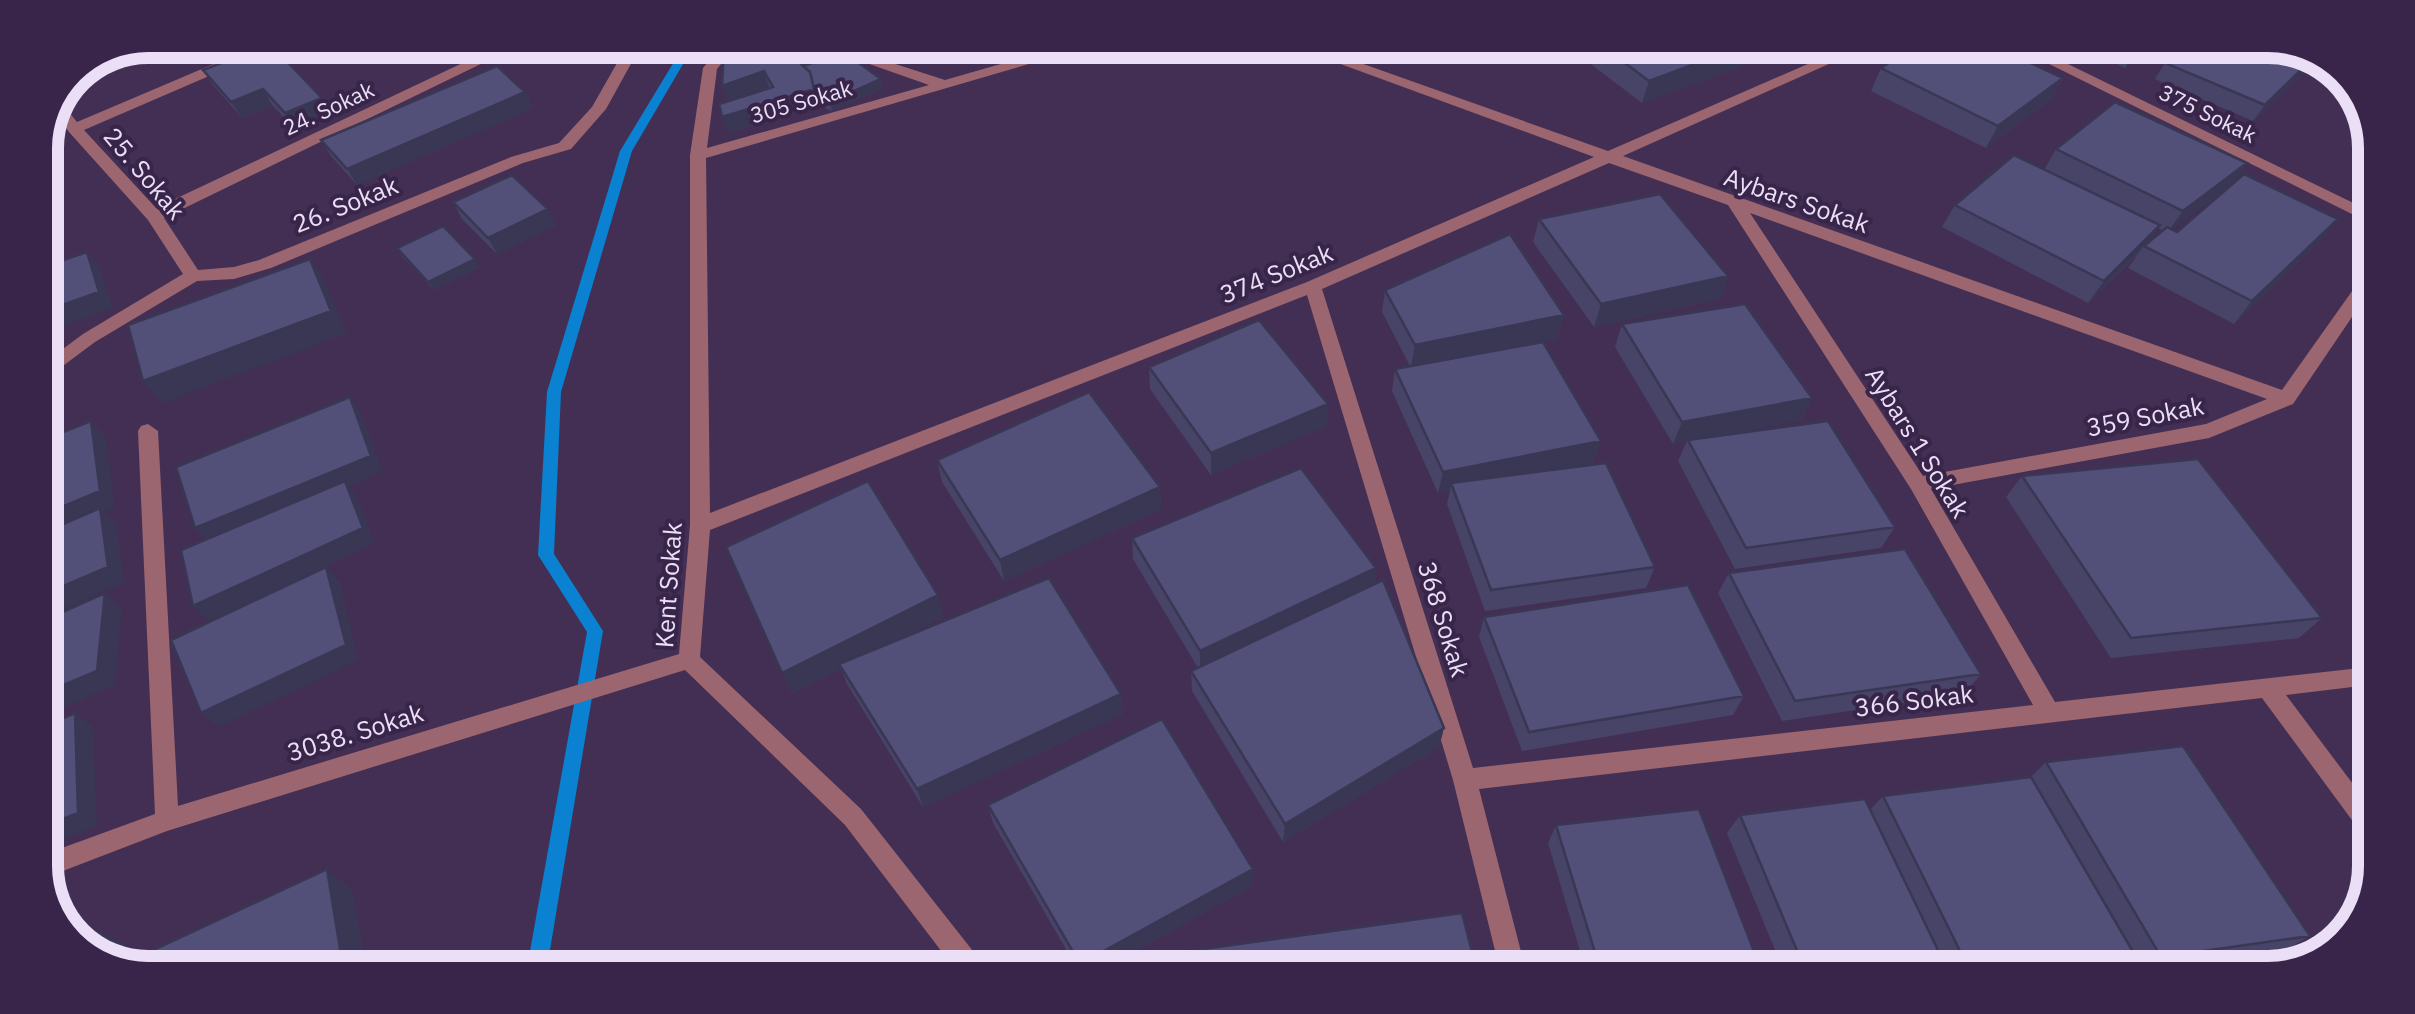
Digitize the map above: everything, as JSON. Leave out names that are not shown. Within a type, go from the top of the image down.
[{"type":"street","points":[[74,129],[241,58]]},
{"type":"street","name":"24. Sokak","points":[[154,216],[487,58]]},
{"type":"street","name":"26. Sokak","points":[[58,362],[89,338],[193,276],[234,273],[265,264],[517,160],[565,146],[598,109],[627,58]]},
{"type":"street","name":"Kent Sokak","points":[[718,58],[710,68],[698,155],[700,525],[689,660],[853,818],[961,956]]},
{"type":"street","points":[[863,58],[942,84]]},
{"type":"street","name":"305 Sokak","points":[[698,155],[1039,58]]},
{"type":"street","name":"Aybars Sokak","points":[[1331,58],[1607,160],[2286,398]]},
{"type":"street","name":"374 Sokak","points":[[700,525],[1313,286],[1835,58]]},
{"type":"street","name":"375 Sokak","points":[[2044,58],[2357,212]]},
{"type":"street","name":"25. Sokak","points":[[64,115],[154,216],[193,276]]},
{"type":"street","name":"Aybars 1 Sokak","points":[[1736,205],[1918,484],[2048,711]]},
{"type":"street","name":"368 Sokak","points":[[1313,286],[1465,780],[1509,956]]},
{"type":"street","points":[[2286,398],[2357,298]]},
{"type":"street","name":"359 Sokak","points":[[1918,484],[2209,431],[2286,398]]},
{"type":"street","points":[[148,430],[168,820]]},
{"type":"street","name":"3038. Sokak","points":[[58,861],[168,820],[689,660]]},
{"type":"street","name":"366 Sokak","points":[[1465,780],[2358,677]]},
{"type":"street","points":[[2268,689],[2358,810]]},
{"type":"building","points":[[234,58],[283,58],[322,98],[285,113],[263,89],[231,102],[203,70]]},
{"type":"building","points":[[723,58],[803,58],[797,60],[810,72],[814,89],[722,117],[719,104],[773,87],[764,71],[722,86]]},
{"type":"building","points":[[840,58],[859,63],[881,79],[830,102],[816,96],[810,72],[803,66]]},
{"type":"building","points":[[1618,58],[1711,58],[1649,81]]},
{"type":"building","points":[[1897,58],[2020,58],[2063,78],[1998,126],[1881,68]]},
{"type":"building","points":[[2171,58],[2268,58],[2305,66],[2265,105],[2165,63]]},
{"type":"building","points":[[497,66],[525,92],[347,169],[321,140]]},
{"type":"building","points":[[2115,102],[2247,163],[2183,211],[2056,149]]},
{"type":"building","points":[[2014,155],[2160,225],[2104,281],[1955,205]]},
{"type":"building","points":[[2244,174],[2338,219],[2252,301],[2144,246],[2167,227],[2177,232]]},
{"type":"building","points":[[512,175],[548,209],[488,238],[453,202]]},
{"type":"building","points":[[1660,194],[1728,276],[1601,304],[1539,219]]},
{"type":"building","points":[[443,226],[475,259],[428,282],[397,248]]},
{"type":"building","points":[[1510,234],[1564,315],[1415,345],[1385,290]]},
{"type":"building","points":[[87,252],[99,292],[58,307],[58,262]]},
{"type":"building","points":[[310,259],[331,311],[143,381],[128,325]]},
{"type":"building","points":[[1745,304],[1812,398],[1682,422],[1622,324]]},
{"type":"building","points":[[1259,320],[1328,404],[1211,453],[1149,367]]},
{"type":"building","points":[[1543,342],[1601,441],[1443,472],[1395,369]]},
{"type":"building","points":[[1089,392],[1160,487],[1000,560],[937,460]]},
{"type":"building","points":[[350,397],[371,456],[195,528],[176,467]]},
{"type":"building","points":[[91,421],[100,491],[58,508],[58,434]]},
{"type":"building","points":[[1828,421],[1895,527],[1746,548],[1688,440]]},
{"type":"building","points":[[2198,459],[2322,618],[2131,638],[2022,476]]},
{"type":"building","points":[[1606,463],[1655,567],[1491,590],[1451,483]]},
{"type":"building","points":[[1301,468],[1376,568],[1200,651],[1132,538]]},
{"type":"building","points":[[345,481],[363,528],[193,606],[181,550]]},
{"type":"building","points":[[868,481],[938,595],[782,673],[726,547]]},
{"type":"building","points":[[100,508],[108,567],[58,588],[58,526]]},
{"type":"building","points":[[1905,549],[1981,674],[1795,701],[1729,573]]},
{"type":"building","points":[[326,567],[346,645],[201,713],[171,640]]},
{"type":"building","points":[[1049,578],[1121,694],[917,789],[839,664]]},
{"type":"building","points":[[1383,580],[1444,728],[1285,824],[1191,671]]},
{"type":"building","points":[[1688,585],[1744,696],[1529,732],[1484,617]]},
{"type":"building","points":[[105,593],[97,671],[58,687],[58,614]]},
{"type":"building","points":[[75,713],[78,813],[58,821],[58,720]]},
{"type":"building","points":[[1162,719],[1253,869],[1095,956],[1075,956],[988,805]]},
{"type":"building","points":[[2183,746],[2310,936],[2160,956],[2046,762]]},
{"type":"building","points":[[2031,777],[2135,956],[1963,956],[1883,796]]},
{"type":"building","points":[[1865,799],[1941,956],[1799,956],[1740,815]]},
{"type":"building","points":[[1699,809],[1756,956],[1596,956],[1556,825]]},
{"type":"building","points":[[327,869],[341,956],[141,956]]},
{"type":"building","points":[[1462,913],[1473,956],[1153,956]]},
{"type":"building","points":[[102,932],[102,944],[93,938]]},
{"type":"waterway","points":[[539,956],[595,631],[546,555],[554,392],[626,151],[681,58]]}]
